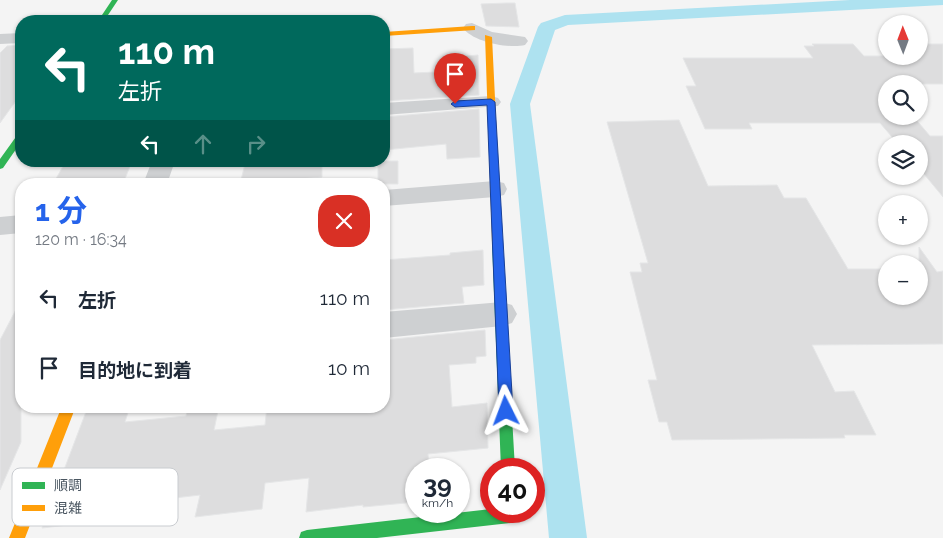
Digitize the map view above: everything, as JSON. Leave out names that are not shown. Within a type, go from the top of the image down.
[{"type":"street","points":[[105,15],[115,0]]},
{"type":"street","points":[[390,34],[472,28],[488,37],[519,41]]},
{"type":"street","points":[[488,37],[508,458]]},
{"type":"street","points":[[0,40],[15,39]]},
{"type":"street","points":[[390,109],[491,102]]},
{"type":"street","points":[[0,166],[15,145]]},
{"type":"street","points":[[390,198],[495,189]]},
{"type":"street","points":[[0,226],[15,225]]},
{"type":"street","points":[[390,324],[502,314]]},
{"type":"street","points":[[45,468],[66,413]]},
{"type":"street","points":[[307,538],[487,523]]},
{"type":"street","points":[[17,538],[22,526]]},
{"type":"building","points":[[515,3],[519,27],[486,26],[481,4]]},
{"type":"building","points":[[812,44],[853,44],[864,56],[878,56],[878,65],[928,65],[928,44],[943,44],[943,84],[928,84],[928,75],[878,75],[878,123],[749,123],[752,129],[705,129],[686,86],[696,86],[683,58],[813,58],[804,46],[814,46]]},
{"type":"building","points":[[15,45],[15,102],[0,123],[0,53],[7,46]]},
{"type":"building","points":[[413,48],[414,73],[458,71],[455,57],[478,55],[479,95],[390,101],[390,49]]},
{"type":"building","points":[[479,109],[480,157],[447,159],[446,144],[390,149],[390,116]]},
{"type":"building","points":[[679,120],[708,186],[777,185],[784,198],[806,198],[848,269],[878,269],[878,305],[928,305],[928,260],[937,272],[943,271],[943,344],[812,345],[835,392],[854,391],[876,435],[844,435],[845,438],[672,440],[667,422],[659,422],[648,380],[657,380],[630,272],[642,272],[640,263],[648,263],[607,122]]},
{"type":"building","points":[[882,125],[921,125],[930,136],[943,136],[943,197],[928,179],[928,135],[890,135]]},
{"type":"building","points":[[390,161],[398,161],[398,184],[390,184],[390,178],[378,178],[378,167],[390,167]]},
{"type":"building","points":[[63,167],[130,167],[125,178],[56,178]]},
{"type":"building","points":[[244,167],[322,167],[322,177],[242,178]]},
{"type":"building","points":[[919,247],[925,255],[919,255]]},
{"type":"building","points":[[483,250],[484,285],[462,287],[464,303],[390,309],[390,260],[450,255],[450,253]]},
{"type":"building","points":[[15,311],[15,413],[21,413],[21,442],[0,490],[0,340]]},
{"type":"building","points":[[485,330],[486,356],[476,357],[476,363],[449,365],[452,407],[487,403],[488,448],[428,454],[428,458],[405,458],[405,503],[363,507],[363,505],[306,512],[309,478],[265,483],[262,509],[195,517],[200,495],[178,498],[178,468],[65,468],[85,413],[128,413],[125,422],[186,416],[187,413],[218,413],[214,430],[265,425],[266,413],[390,413],[390,339]]},
{"type":"building","points":[[43,526],[59,526],[42,528]]},
{"type":"waterway","points":[[568,538],[520,104],[547,27],[565,20],[943,0]]},
{"type":"traffic: fast","points":[[105,15],[115,0]]},
{"type":"traffic: fast","points":[[0,166],[15,145]]},
{"type":"traffic: fast","points":[[497,242],[507,458]]},
{"type":"traffic: fast","points":[[307,538],[480,518]]},
{"type":"traffic: slow","points":[[390,34],[472,28]]},
{"type":"traffic: slow","points":[[488,37],[497,242]]},
{"type":"traffic: slow","points":[[45,468],[66,413]]},
{"type":"traffic: slow","points":[[17,538],[22,526]]},
{"type":"route","points":[[455,104],[491,102],[506,411]]}]
